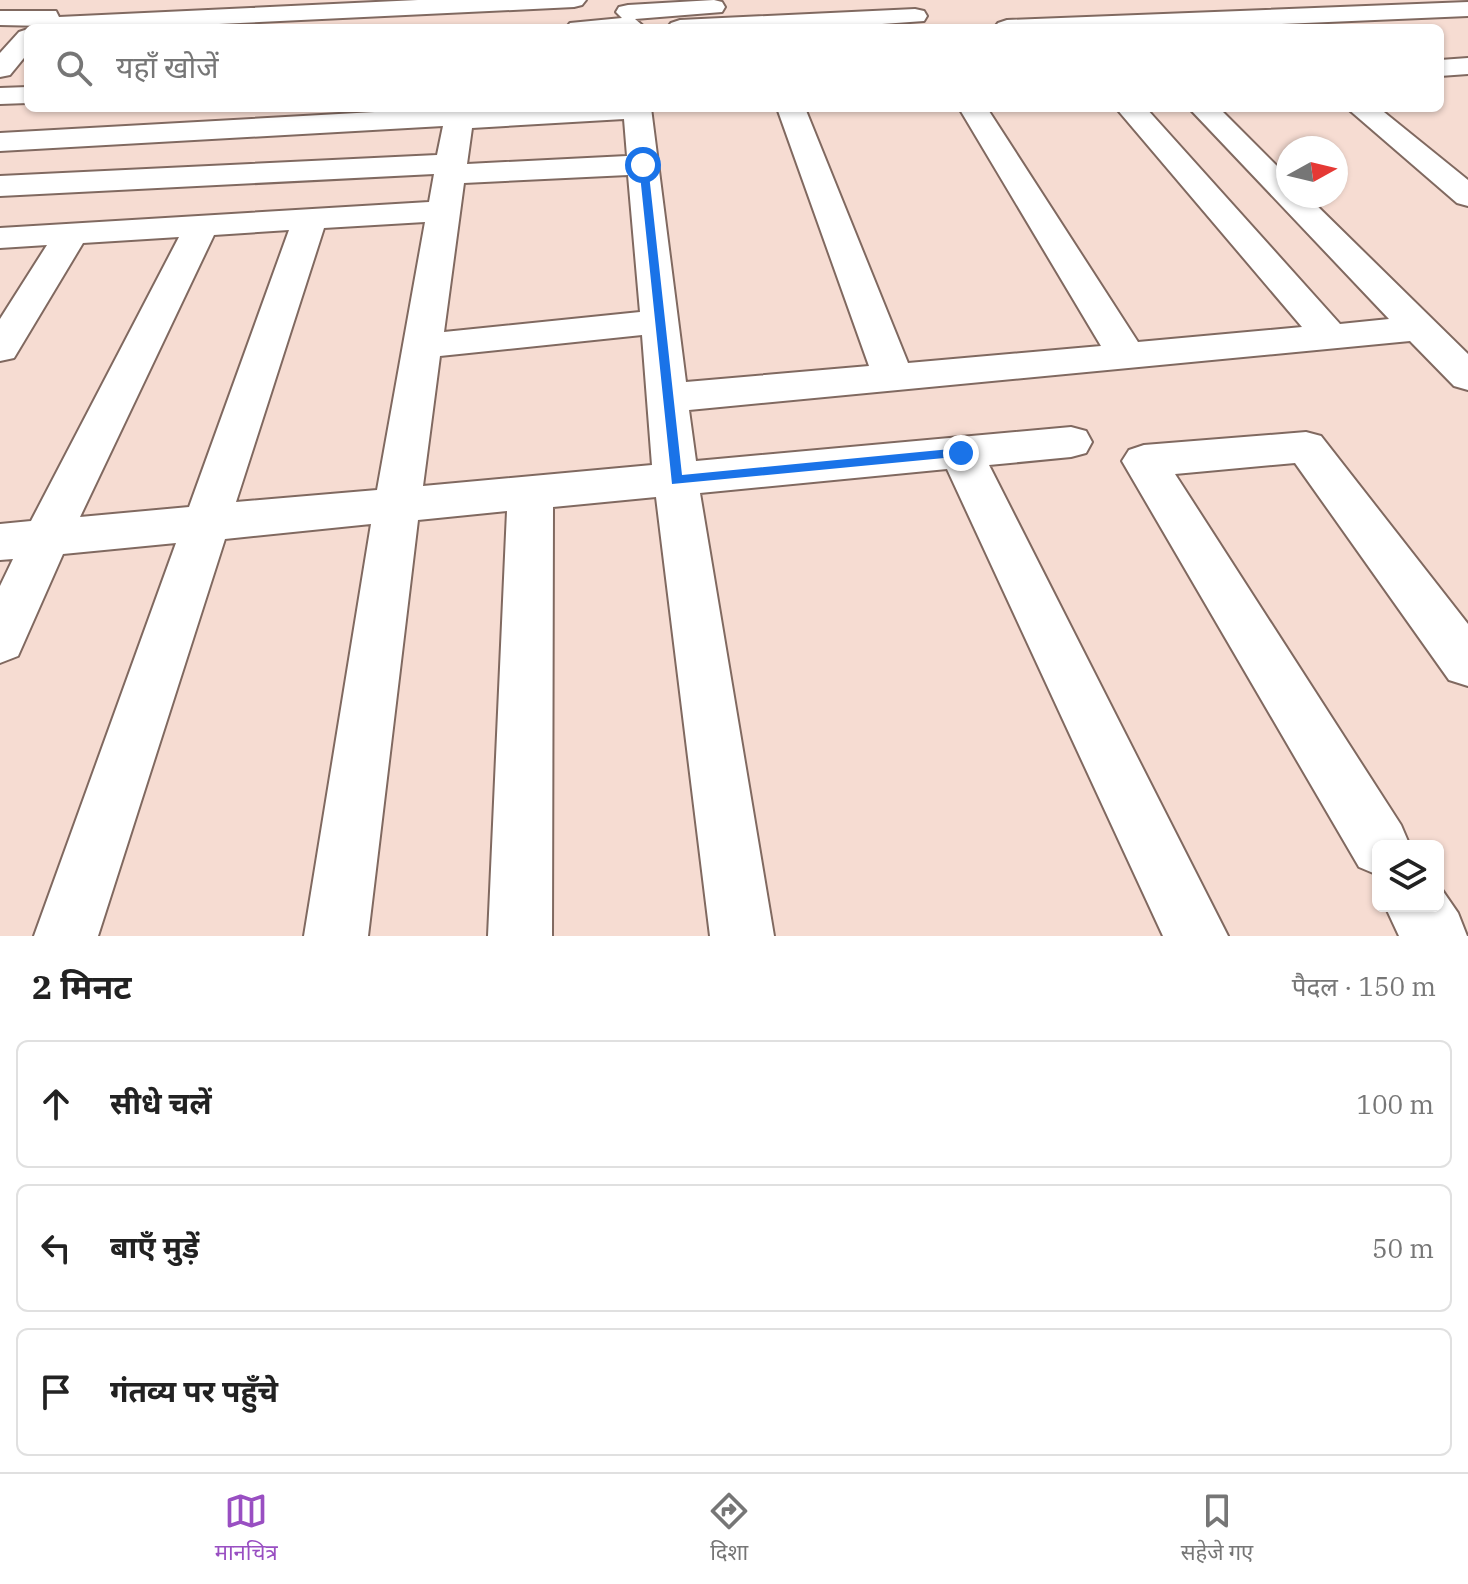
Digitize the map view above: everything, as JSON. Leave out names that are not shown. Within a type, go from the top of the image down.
[{"type":"street","points":[[0,18],[42,21],[293,14],[574,0]]},
{"type":"street","points":[[595,24],[628,16],[839,0]]},
{"type":"street","points":[[1096,0],[1120,24]]},
{"type":"street","points":[[1229,0],[1256,22]]},
{"type":"street","points":[[1166,24],[1256,22],[1468,9]]},
{"type":"street","points":[[787,24],[915,15]]},
{"type":"street","points":[[1444,68],[1468,66]]},
{"type":"street","points":[[0,96],[24,95]]},
{"type":"street","points":[[0,142],[548,112]]},
{"type":"street","points":[[638,112],[676,480],[742,936]]},
{"type":"street","points":[[793,112],[894,379]]},
{"type":"street","points":[[975,112],[1127,356]]},
{"type":"street","points":[[1134,112],[1330,336]]},
{"type":"street","points":[[1207,112],[1276,182]]},
{"type":"street","points":[[1366,112],[1468,196]]},
{"type":"street","points":[[336,936],[397,506],[459,115]]},
{"type":"street","points":[[0,186],[643,165]]},
{"type":"street","points":[[1302,208],[1468,377]]},
{"type":"street","points":[[0,238],[444,211]]},
{"type":"street","points":[[66,936],[310,219]]},
{"type":"street","points":[[0,641],[23,540],[202,226]]},
{"type":"street","points":[[0,349],[72,233]]},
{"type":"street","points":[[423,346],[659,322]]},
{"type":"street","points":[[666,398],[1420,328]]},
{"type":"street","points":[[23,540],[1071,442]]},
{"type":"street","points":[[1376,840],[1144,461],[1306,447],[1468,664]]},
{"type":"street","points":[[961,453],[1196,936]]},
{"type":"street","points":[[520,936],[530,494]]},
{"type":"street","points":[[1420,912],[1435,936]]},
{"type":"route","points":[[643,165],[676,480],[961,453]]}]
